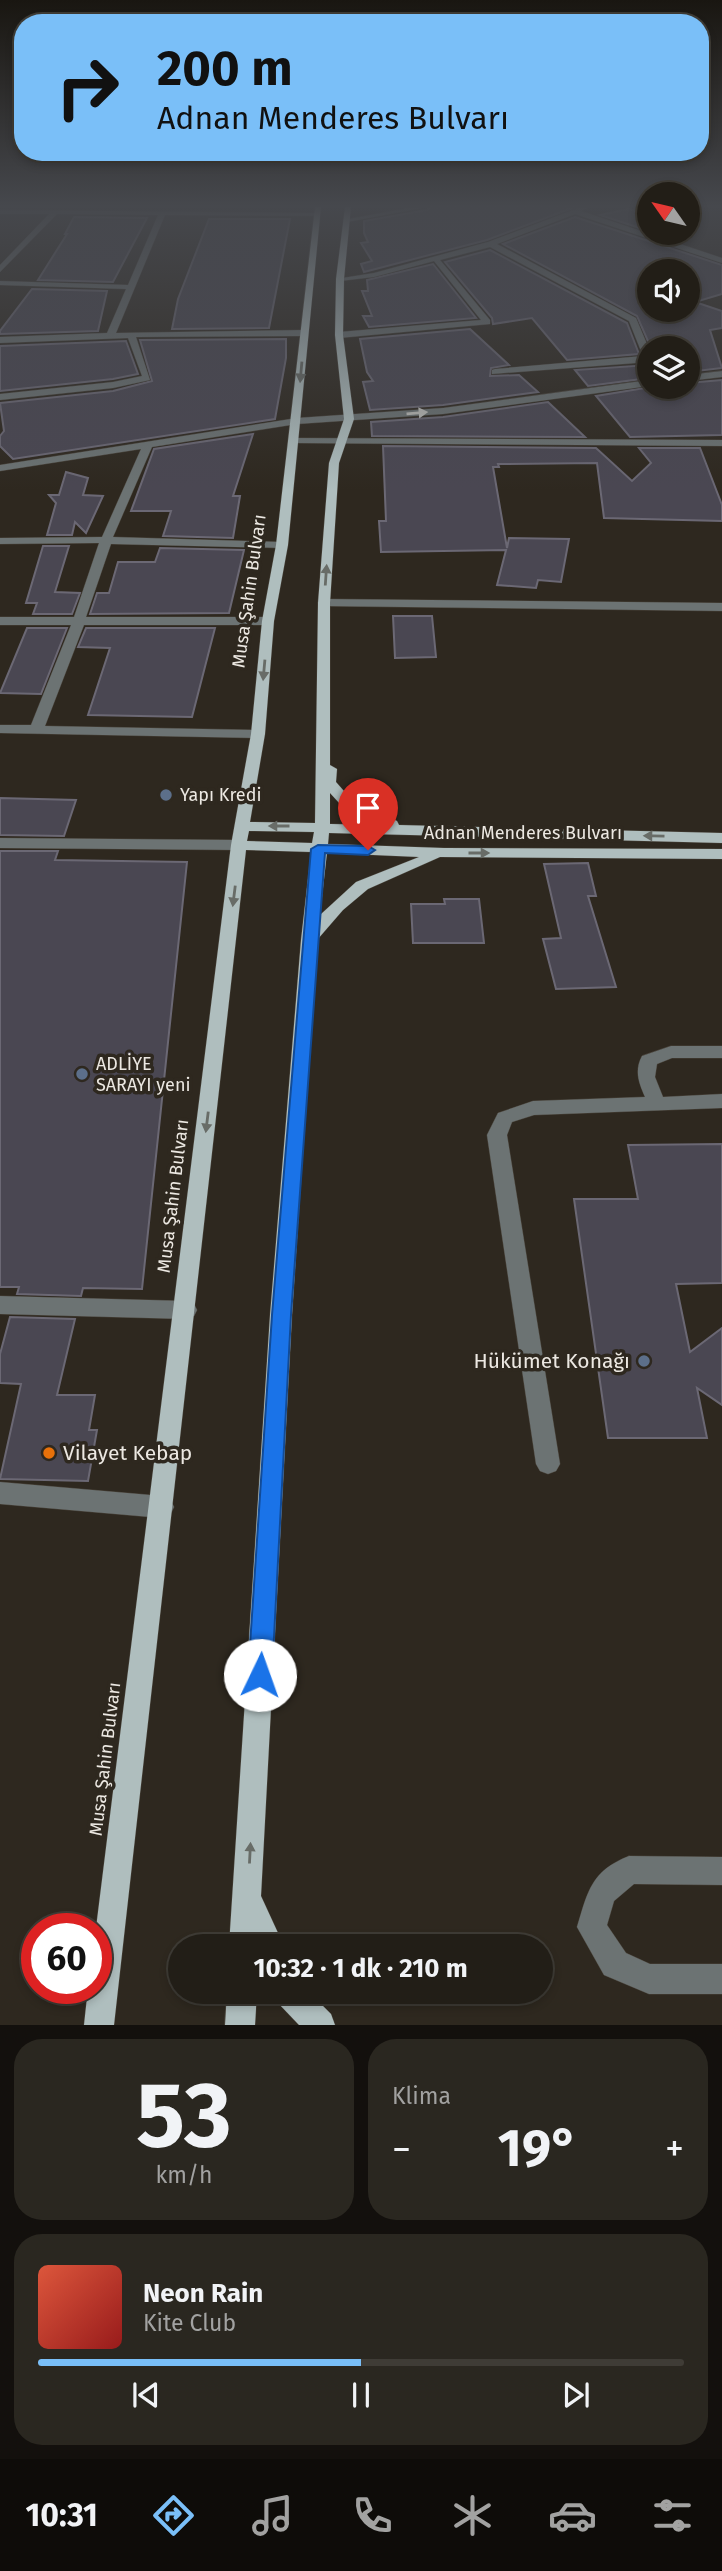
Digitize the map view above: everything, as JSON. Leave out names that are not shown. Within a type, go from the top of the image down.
[{"type":"main road","name":"Musa Şahin Bulvarı","points":[[99,2025],[241,835],[258,734],[268,621],[282,545],[295,440],[308,302]]},
{"type":"main road","points":[[245,1934],[281,1315],[309,940],[322,826],[324,603],[334,463],[349,419],[340,335],[340,302]]},
{"type":"main road","points":[[324,603],[334,645],[329,783],[346,802],[383,821],[412,830]]},
{"type":"main road","name":"Adnan Menderes Bulvarı","points":[[241,835],[322,826],[722,838]]},
{"type":"main road","name":"Adnan Menderes Bulvarı","points":[[241,835],[318,849],[444,853],[722,854]]},
{"type":"main road","points":[[309,940],[333,908],[350,891],[372,878],[444,853]]},
{"type":"main road","points":[[247,1897],[264,1934]]},
{"type":"main road","points":[[240,2025],[241,2004]]},
{"type":"main road","points":[[300,2004],[320,2025]]},
{"type":"street","points":[[110,336],[125,302]]},
{"type":"street","points":[[340,335],[487,322],[470,302]]},
{"type":"street","points":[[598,302],[633,320],[640,336]]},
{"type":"street","points":[[0,341],[131,335],[304,333]]},
{"type":"street","points":[[0,397],[113,384],[147,377],[131,335]]},
{"type":"street","points":[[495,372],[637,360]]},
{"type":"street","points":[[700,377],[722,374]]},
{"type":"street","points":[[0,483],[4,467],[297,421],[443,411],[637,385]]},
{"type":"street","points":[[295,440],[722,443]]},
{"type":"street","points":[[36,730],[79,621],[106,540],[148,445]]},
{"type":"street","points":[[0,541],[106,540],[282,545]]},
{"type":"street","points":[[324,603],[722,607]]},
{"type":"street","points":[[0,621],[268,621]]},
{"type":"street","points":[[0,730],[258,734]]},
{"type":"street","points":[[0,843],[241,835]]},
{"type":"street","points":[[656,1102],[646,1077],[648,1060],[671,1052],[722,1052]]},
{"type":"street","points":[[548,1464],[497,1135],[505,1118],[533,1108],[722,1101]]},
{"type":"street","points":[[0,1305],[186,1310]]},
{"type":"street","points":[[0,1493],[162,1507]]},
{"type":"street","points":[[722,1871],[629,1870],[602,1892],[592,1927],[615,1964],[649,1979],[722,1979]]},
{"type":"building","points":[[22,302],[105,302],[98,331],[0,334]]},
{"type":"building","points":[[178,302],[274,302],[269,328],[172,329]]},
{"type":"building","points":[[366,302],[463,302],[476,318],[369,327],[363,316],[372,316]]},
{"type":"building","points":[[478,302],[587,302],[627,323],[637,354],[567,360],[532,318],[493,324],[492,318]]},
{"type":"building","points":[[610,302],[637,302],[637,316]]},
{"type":"building","points":[[700,304],[722,311],[722,328],[710,330],[722,368],[700,371],[700,336],[646,336],[640,322],[700,322]]},
{"type":"building","points":[[470,329],[509,365],[491,368],[490,376],[519,375],[538,392],[443,405],[370,410],[363,382],[373,381],[367,372],[360,339]]},
{"type":"building","points":[[286,339],[286,358],[275,419],[13,459],[0,446],[0,436],[4,431],[0,403],[113,391],[152,381],[140,340]]},
{"type":"building","points":[[126,341],[138,374],[0,391],[0,346]]},
{"type":"building","points":[[637,366],[637,380],[588,386],[575,370]]},
{"type":"building","points":[[722,380],[722,435],[630,437],[596,396],[637,389],[637,399],[700,399],[700,382]]},
{"type":"building","points":[[548,402],[585,437],[372,436],[371,422],[443,417]]},
{"type":"building","points":[[253,434],[233,496],[240,496],[233,538],[163,536],[171,511],[131,511],[154,449]]},
{"type":"building","points":[[383,446],[596,448],[632,481],[651,463],[639,448],[700,448],[722,505],[722,521],[604,518],[597,463],[498,464],[499,467],[493,467],[507,548],[509,538],[569,539],[561,582],[538,580],[536,588],[497,585],[506,550],[381,552],[379,521],[386,521]]},
{"type":"building","points":[[66,472],[88,478],[83,495],[103,496],[86,533],[75,522],[72,535],[47,535],[56,503],[49,495],[59,495]]},
{"type":"building","points":[[43,546],[69,546],[55,592],[80,593],[72,614],[33,614],[37,603],[26,603]]},
{"type":"building","points":[[160,548],[244,550],[229,613],[90,614],[97,593],[109,593],[118,562],[155,562]]},
{"type":"building","points":[[393,616],[432,616],[436,657],[395,658]]},
{"type":"building","points":[[27,628],[67,628],[41,694],[0,693]]},
{"type":"building","points":[[86,628],[215,628],[192,717],[88,715],[110,648],[78,647]]},
{"type":"building","points":[[0,798],[76,800],[64,836],[0,835]]},
{"type":"building","name":"ADLİYE SARAYI yeni","points":[[0,851],[58,851],[55,860],[187,862],[142,1289],[83,1288],[81,1296],[17,1294],[19,1287],[0,1287]]},
{"type":"building","points":[[588,863],[596,896],[588,896],[616,987],[556,989],[543,939],[561,938],[544,864]]},
{"type":"building","points":[[444,899],[479,899],[484,943],[413,943],[411,904],[445,904]]},
{"type":"building","name":"Hükümet Konağı","points":[[722,1144],[722,1283],[676,1284],[690,1352],[722,1328],[722,1405],[697,1388],[707,1438],[608,1438],[574,1199],[638,1199],[628,1145]]},
{"type":"building","name":"Vilayet Kebap","points":[[10,1317],[75,1319],[57,1395],[95,1395],[89,1430],[97,1430],[88,1481],[0,1479],[21,1384],[0,1383],[0,1354]]},
{"type":"place","name":"Yapı Kredi","points":[[166,795]]},
{"type":"place","name":"ADLİYE SARAYI yeni","points":[[82,1074]]},
{"type":"place","name":"Hükümet Konağı","points":[[644,1361]]},
{"type":"place","name":"Vilayet Kebap","points":[[49,1453]]},
{"type":"route","points":[[260,1675],[281,1315],[318,849],[368,850]]}]
